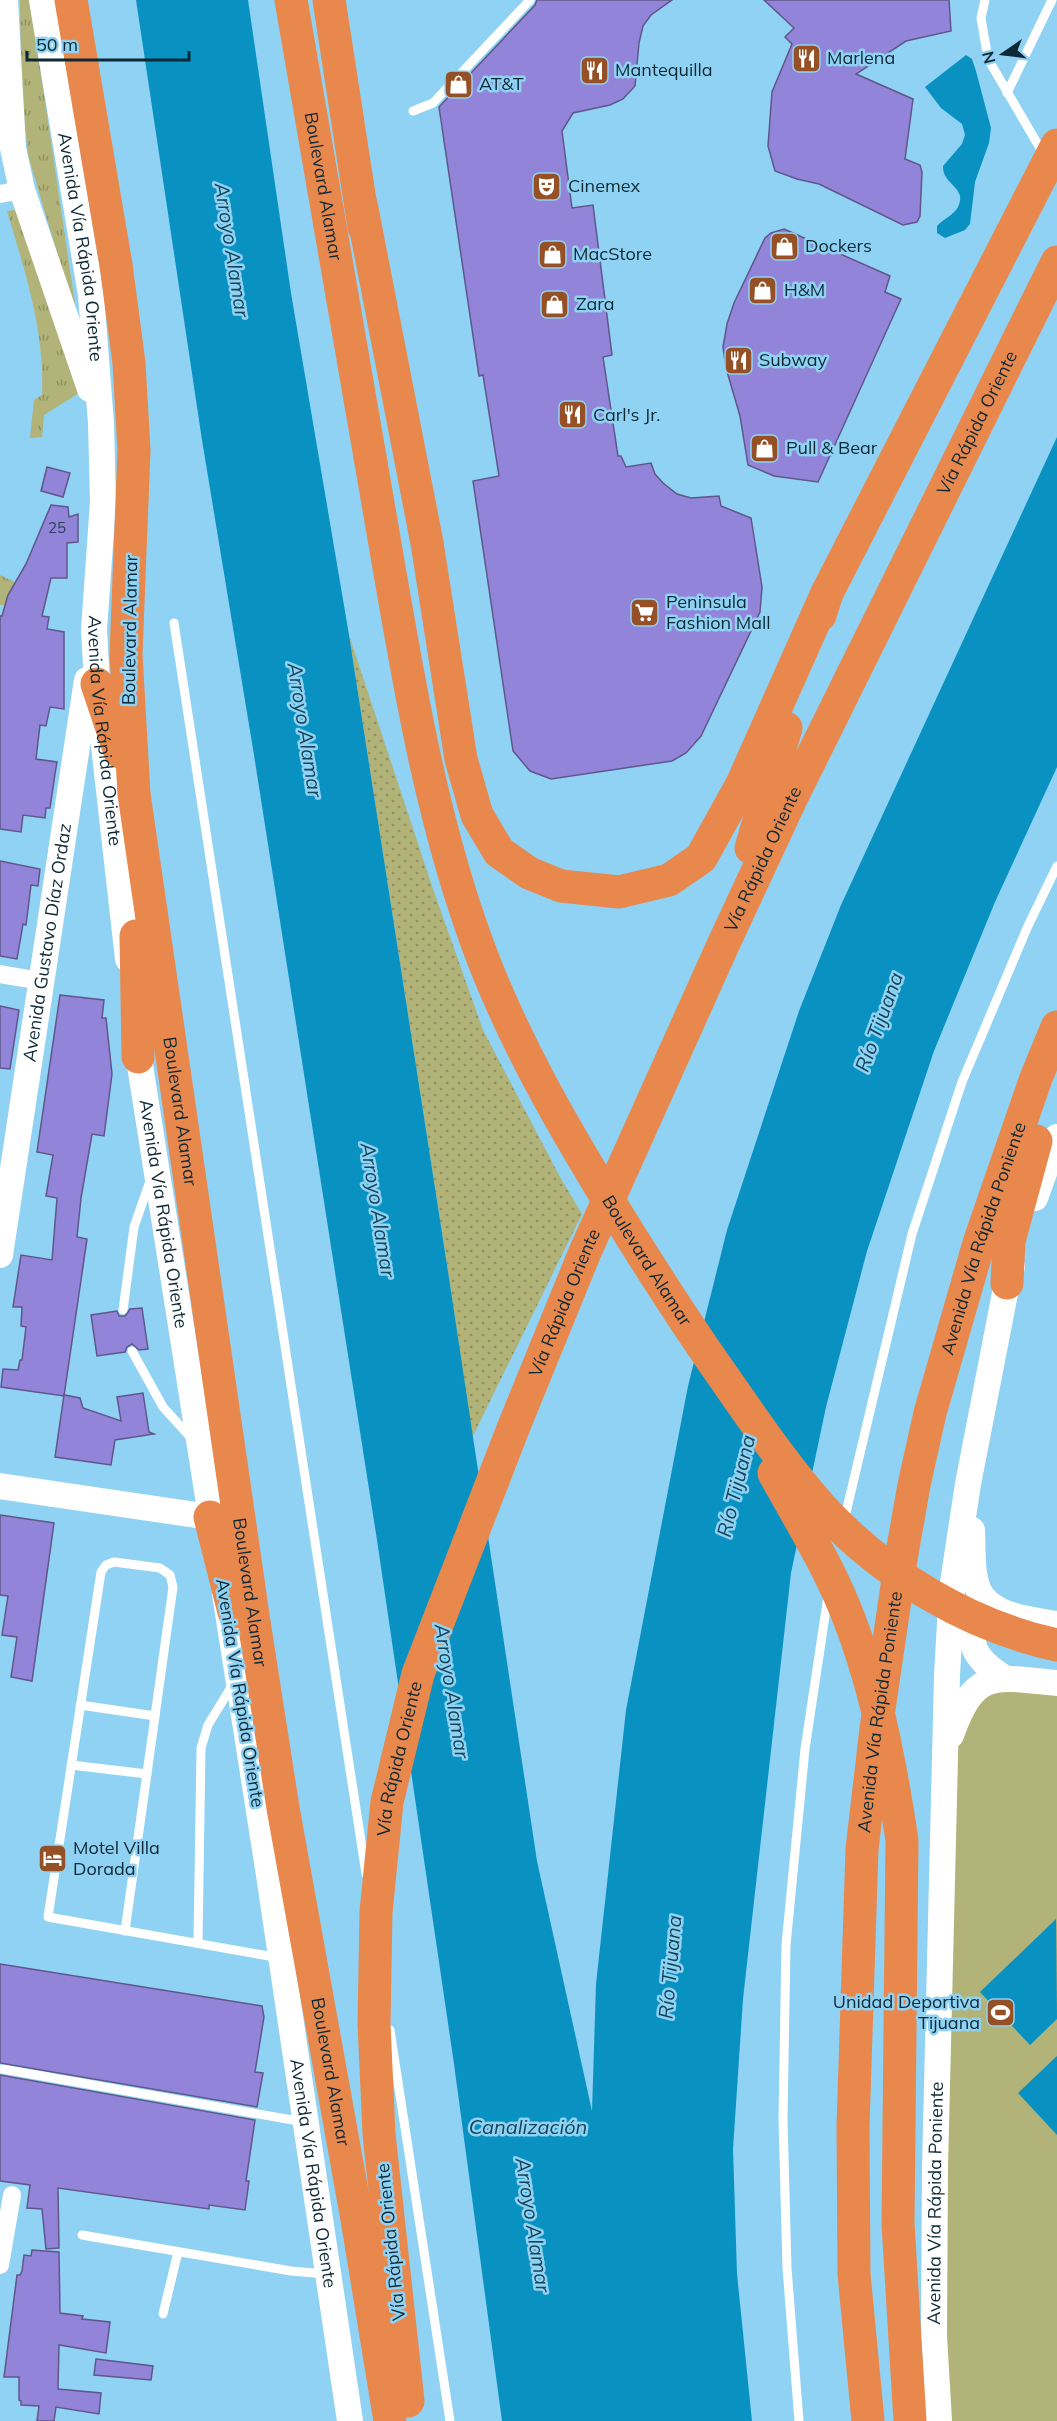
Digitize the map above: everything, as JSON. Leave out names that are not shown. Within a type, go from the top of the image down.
[{"type":"highway","name":"Boulevard Alamar","points":[[71,0],[116,265],[129,363],[134,450],[126,654],[134,794],[283,1808],[357,2219]]},
{"type":"highway","name":"Boulevard Alamar","points":[[291,0],[391,578],[418,720],[446,845],[485,963],[516,1036],[558,1118],[648,1264],[701,1344]]},
{"type":"highway","points":[[321,0],[347,117]]},
{"type":"highway","points":[[329,0],[361,204],[427,543],[461,759],[477,815],[499,852],[529,873],[561,886],[619,892],[669,880],[701,858],[742,784],[827,593],[1053,154]]},
{"type":"highway","points":[[361,204],[386,453],[391,578]]},
{"type":"highway","name":"Vía Rápida Oriente","points":[[410,2421],[380,2134],[374,2024],[375,1923],[387,1802],[418,1674],[514,1426],[585,1252],[723,945],[790,801],[1057,262]]},
{"type":"highway","points":[[723,945],[827,593]]},
{"type":"highway","points":[[97,684],[134,794],[138,1058]]},
{"type":"highway","name":"Avenida Vía Rápida Poniente","points":[[868,2421],[854,2274],[853,2126],[862,1849],[878,1718],[901,1559],[930,1413],[979,1243],[1036,1078],[1057,1027]]},
{"type":"highway","points":[[1007,1283],[1009,1241],[1057,1068]]},
{"type":"highway","points":[[701,1344],[782,1460],[821,1506],[887,1566],[934,1597],[1008,1631],[1057,1645]]},
{"type":"highway","points":[[701,1344],[822,1560],[844,1605],[874,1690],[896,1795],[902,1840],[903,1932],[898,2224],[910,2421]]},
{"type":"highway","points":[[210,1517],[283,1808]]},
{"type":"highway","points":[[357,2219],[370,2421]]},
{"type":"highway","points":[[357,2219],[390,2421]]},
{"type":"main road","points":[[4,0],[7,149],[11,192],[101,423]]},
{"type":"main road","name":"Avenida Vía Rápida Oriente","points":[[42,0],[91,295],[101,423],[103,501],[94,630],[97,684],[138,1058],[198,1445],[238,1676],[326,2274],[350,2421]]},
{"type":"main road","name":"Avenida Gustavo Díaz Ordaz","points":[[0,1255],[94,630]]},
{"type":"main road","name":"Avenida Vía Rápida Poniente","points":[[939,2421],[934,2336],[935,2179],[947,1675],[952,1589],[968,1484],[1007,1283],[1057,1137]]},
{"type":"main road","points":[[968,1484],[976,1584],[980,1594],[992,1606],[1020,1618],[1057,1624]]},
{"type":"main road","points":[[0,1486],[210,1517]]},
{"type":"main road","points":[[1005,1678],[989,1669],[979,1659],[973,1647],[973,1636],[979,1627],[993,1621],[1020,1618]]},
{"type":"main road","points":[[946,1746],[960,1708],[971,1693],[985,1683],[1005,1678],[1057,1683]]},
{"type":"street","points":[[0,974],[41,981]]},
{"type":"street","points":[[0,2265],[12,2195]]},
{"type":"lane","points":[[413,111],[432,103],[530,0]]},
{"type":"lane","points":[[985,0],[981,18],[988,60],[1030,129],[1053,154]]},
{"type":"lane","points":[[1007,93],[1052,0]]},
{"type":"lane","points":[[174,622],[366,1879]]},
{"type":"lane","points":[[840,1542],[865,1426],[912,1234],[962,1082],[1027,928],[1057,866]]},
{"type":"lane","points":[[123,1310],[134,1227],[155,1166]]},
{"type":"lane","points":[[132,1351],[163,1407],[198,1445]]},
{"type":"lane","points":[[125,1931],[173,1587],[170,1575],[160,1568],[114,1562],[106,1565],[101,1572],[48,1917],[125,1931],[198,1943],[280,1958]]},
{"type":"lane","points":[[799,2421],[787,2268],[784,2153],[786,1945],[805,1749],[825,1612],[835,1565]]},
{"type":"lane","points":[[198,1943],[201,1748],[212,1719],[238,1676]]},
{"type":"lane","points":[[80,1705],[155,1716]]},
{"type":"lane","points":[[71,1765],[147,1774]]},
{"type":"lane","points":[[368,1891],[385,1998]]},
{"type":"lane","points":[[388,2021],[450,2421]]},
{"type":"lane","points":[[2,2069],[304,2122]]},
{"type":"lane","points":[[82,2235],[291,2271],[326,2274]]},
{"type":"lane","points":[[163,2314],[177,2252]]},
{"type":"green space","points":[[20,0],[30,0],[78,324],[28,155],[21,83]]},
{"type":"green space","points":[[20,209],[79,393],[44,415],[42,437],[30,438],[34,400],[42,395],[42,371],[32,302],[7,211]]},
{"type":"green space","points":[[0,575],[17,583],[8,606],[0,605]]},
{"type":"green space","points":[[349,635],[433,889],[483,1030],[560,1177],[582,1214],[472,1438],[449,1278]]},
{"type":"green space","name":"Unidad Deportiva Tijuana","points":[[1057,1689],[1057,2421],[949,2421],[944,2378],[954,1745],[976,1692]]},
{"type":"water","points":[[136,0],[248,0],[291,293],[349,635],[449,1278],[537,1861],[592,2111],[596,1984],[626,1710],[688,1386],[727,1230],[799,1011],[841,905],[1057,437],[1057,767],[995,902],[934,1051],[867,1251],[826,1407],[791,1573],[743,1999],[733,2149],[737,2274],[752,2421],[502,2421],[454,2064],[377,1540],[254,755],[202,440]]},
{"type":"water","points":[[966,55],[972,59],[991,128],[989,143],[975,182],[970,224],[965,230],[945,238],[937,233],[937,226],[956,210],[960,195],[946,178],[943,166],[962,144],[965,135],[962,124],[941,108],[925,87]]},
{"type":"water","points":[[1056,1919],[1057,2019],[1030,2045],[980,1992]]},
{"type":"water","points":[[1057,2056],[1057,2135],[1018,2093]]},
{"type":"building","points":[[537,0],[672,0],[651,15],[643,26],[635,86],[623,99],[610,105],[573,113],[562,131],[572,208],[593,205],[612,355],[603,357],[618,456],[621,456],[626,467],[651,463],[655,474],[677,494],[691,498],[719,496],[721,506],[751,518],[762,587],[760,612],[701,736],[686,753],[672,761],[551,779],[530,771],[513,751],[473,481],[499,476],[483,375],[479,376],[439,107],[535,5]]},
{"type":"building","points":[[764,0],[949,0],[951,31],[906,41],[856,74],[913,99],[905,159],[920,165],[922,172],[920,216],[917,222],[903,225],[819,184],[775,171],[768,146],[772,92],[792,44],[785,37],[794,28]]},
{"type":"building","points":[[784,229],[890,276],[885,292],[901,299],[818,482],[774,476],[748,465],[740,416],[726,368],[723,347],[734,303],[765,238],[771,233]]},
{"type":"building","points":[[47,467],[70,473],[63,497],[41,491]]},
{"type":"building","points":[[51,505],[68,507],[69,517],[78,514],[78,542],[67,543],[67,578],[51,578],[42,616],[49,617],[47,629],[64,632],[64,709],[50,707],[46,726],[40,725],[36,759],[57,762],[50,808],[46,808],[45,818],[23,815],[21,832],[0,829],[0,616],[2,616],[8,595],[26,564]]},
{"type":"building","points":[[0,861],[40,869],[38,886],[31,885],[26,925],[23,924],[17,959],[0,956]]},
{"type":"building","points":[[60,995],[104,1000],[102,1018],[106,1018],[112,1074],[104,1136],[92,1134],[81,1198],[77,1237],[87,1239],[64,1396],[1,1387],[3,1369],[18,1370],[20,1360],[22,1360],[26,1327],[21,1326],[22,1307],[13,1307],[21,1255],[52,1260],[57,1198],[46,1196],[53,1155],[37,1152]]},
{"type":"building","points":[[0,1006],[19,1010],[10,1069],[0,1068]]},
{"type":"building","points":[[142,1308],[148,1349],[139,1350],[132,1344],[125,1352],[97,1356],[91,1315],[117,1311],[119,1316],[125,1316],[130,1309]]},
{"type":"building","points":[[143,1393],[149,1432],[154,1434],[115,1440],[111,1465],[55,1457],[64,1395],[80,1398],[83,1408],[121,1421],[117,1397]]},
{"type":"building","points":[[0,1515],[54,1523],[32,1681],[11,1677],[17,1637],[2,1635],[8,1596],[0,1595]]},
{"type":"building","points":[[0,1964],[262,2006],[264,2017],[255,2072],[263,2073],[257,2107],[0,2063]]},
{"type":"building","points":[[0,2075],[255,2120],[246,2181],[249,2181],[245,2210],[209,2205],[209,2209],[58,2188],[59,2248],[46,2249],[42,2209],[27,2208],[30,2185],[0,2181]]},
{"type":"building","points":[[32,2250],[59,2252],[60,2313],[83,2316],[82,2319],[110,2322],[106,2353],[59,2345],[58,2389],[101,2393],[99,2414],[56,2407],[54,2421],[37,2421],[39,2406],[21,2405],[19,2377],[4,2377],[17,2275],[20,2275],[22,2271],[24,2255],[31,2256]]},
{"type":"building","points":[[96,2359],[153,2366],[151,2380],[94,2375]]},
{"type":"place","name":"Marlena","points":[[806,58]]},
{"type":"place","name":"Mantequilla","points":[[594,70]]},
{"type":"place","name":"AT&T","points":[[458,84]]},
{"type":"place","name":"Cinemex","points":[[547,186]]},
{"type":"place","name":"Dockers","points":[[784,246]]},
{"type":"place","name":"MacStore","points":[[552,254]]},
{"type":"place","name":"H&M","points":[[763,290]]},
{"type":"place","name":"Zara","points":[[555,304]]},
{"type":"place","name":"Subway","points":[[738,360]]},
{"type":"place","name":"Carl's Jr.","points":[[572,415]]},
{"type":"place","name":"Pull & Bear","points":[[765,448]]},
{"type":"place","name":"Peninsula Fashion Mall","points":[[645,612]]},
{"type":"place","name":"Motel Villa Dorada","points":[[52,1858]]},
{"type":"place","name":"Unidad Deportiva Tijuana","points":[[1001,2012]]},
{"type":"water label","name":"Arroyo Alamar","points":[[232,250]]},
{"type":"water label","name":"Arroyo Alamar","points":[[305,730]]},
{"type":"water label","name":"Río Tijuana","points":[[879,1022]]},
{"type":"water label","name":"Arroyo Alamar","points":[[378,1210]]},
{"type":"water label","name":"Río Tijuana","points":[[736,1486]]},
{"type":"water label","name":"Arroyo Alamar","points":[[452,1691]]},
{"type":"water label","name":"Río Tijuana","points":[[670,1967]]},
{"type":"water label","name":"Canalización","points":[[528,2127]]},
{"type":"water label","name":"Arroyo Alamar","points":[[533,2225]]}]
